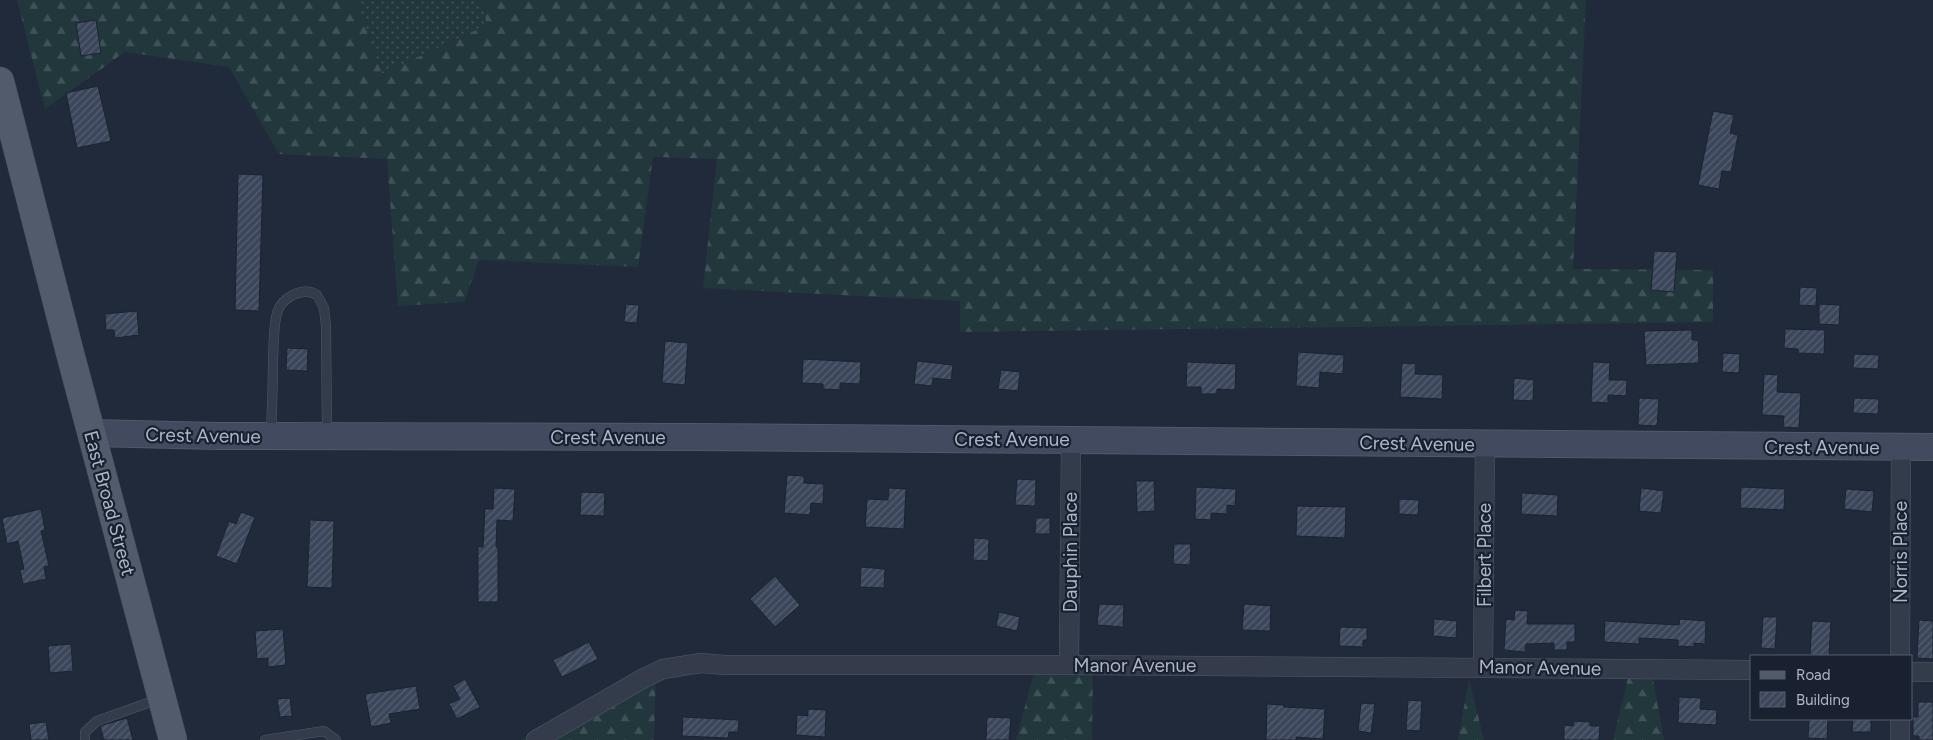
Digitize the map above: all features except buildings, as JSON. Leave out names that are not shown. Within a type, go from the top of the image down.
[{"type":"main road","name":"East Broad Street","points":[[0,81],[173,740]]},
{"type":"street","name":"Crest Avenue","points":[[92,433],[271,436],[1071,440],[1933,448]]},
{"type":"street","name":"Dauphin Place","points":[[1069,665],[1071,440]]},
{"type":"street","name":"Filbert Place","points":[[1483,667],[1485,444]]},
{"type":"street","name":"Norris Place","points":[[1900,655],[1901,447]]},
{"type":"street","name":"Manor Avenue","points":[[536,740],[663,669],[701,663],[725,665],[1483,667],[1750,670]]},
{"type":"street","points":[[1913,672],[1933,672]]},
{"type":"street","points":[[1900,720],[1900,740]]},
{"type":"lane","points":[[271,436],[274,329],[277,311],[283,302],[291,296],[306,291],[318,295],[324,308],[328,436]]},
{"type":"lane","points":[[85,740],[85,732],[97,721],[162,698]]},
{"type":"lane","points":[[265,740],[324,731],[336,740]]},
{"type":"green space","points":[[17,0],[356,0],[382,74],[487,25],[481,0],[1586,0],[1573,269],[1713,270],[1713,322],[960,332],[960,301],[703,288],[717,159],[653,157],[638,267],[479,260],[464,302],[398,306],[387,159],[279,154],[229,67],[125,52],[45,109]]},
{"type":"green space","points":[[356,0],[481,0],[487,25],[382,74]]},
{"type":"green space","points":[[1036,665],[1093,665],[1092,740],[1016,740]]},
{"type":"green space","points":[[1651,668],[1664,740],[1613,740],[1630,669]]},
{"type":"green space","points":[[656,672],[654,740],[521,740]]},
{"type":"green space","points":[[1469,679],[1484,740],[1458,740]]}]
